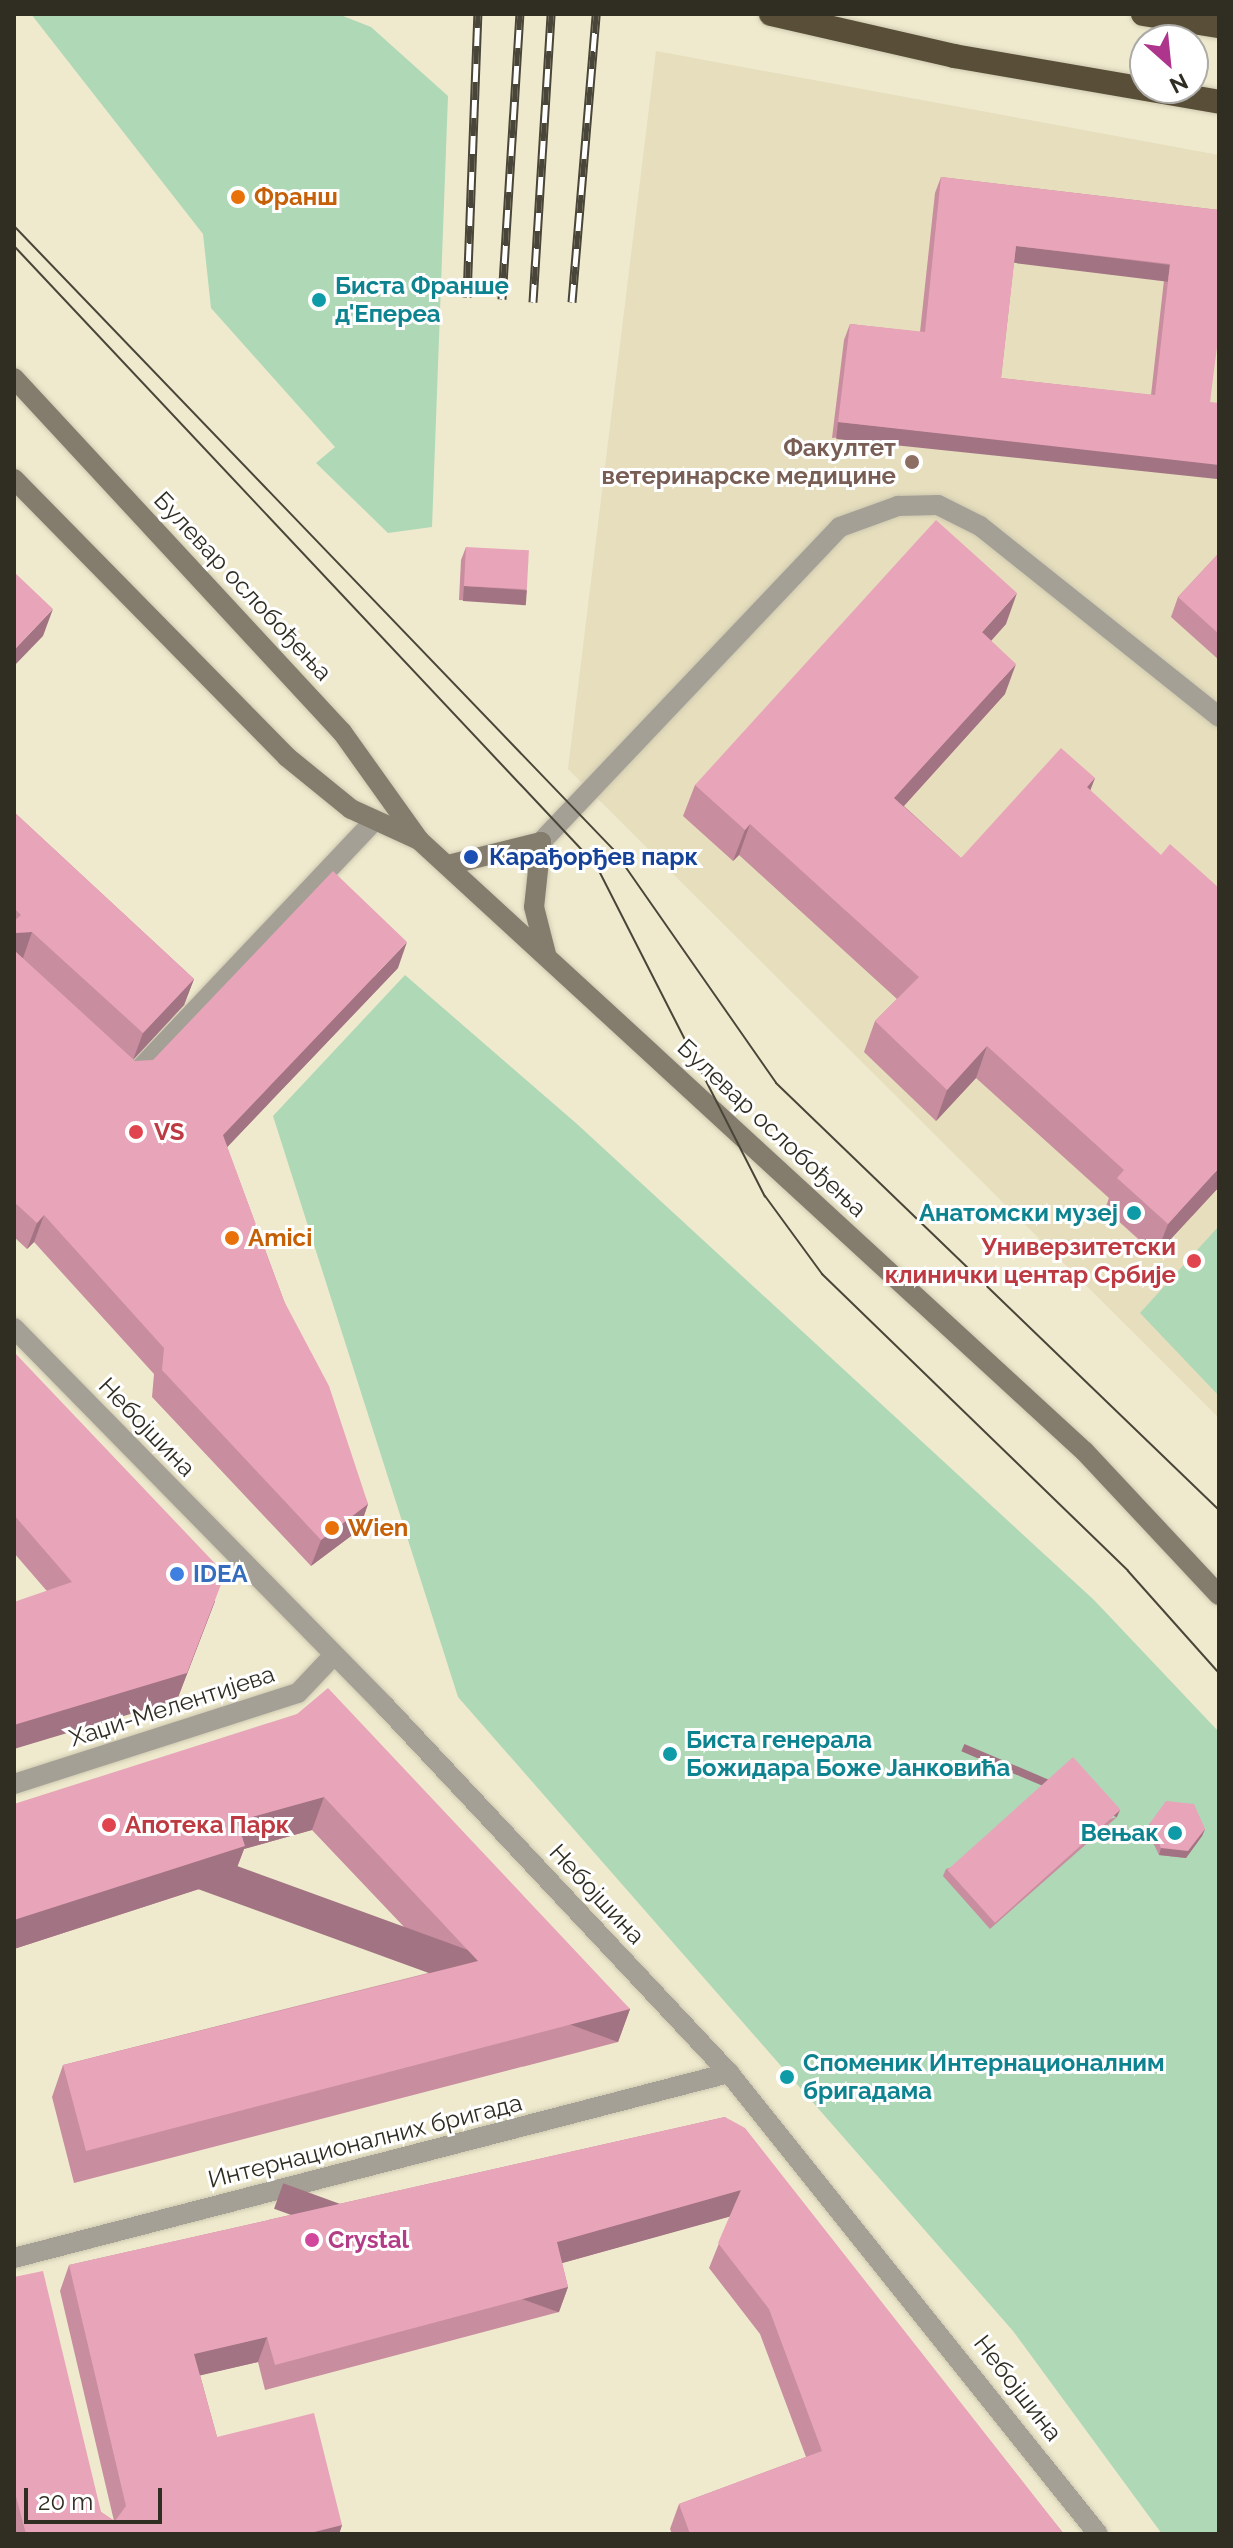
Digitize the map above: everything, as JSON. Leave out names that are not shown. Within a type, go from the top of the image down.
[{"type":"highway","points":[[771,14],[954,56],[1219,102]]},
{"type":"highway","points":[[1143,14],[1219,26]]},
{"type":"main road","name":"Булевар ослобођења","points":[[14,378],[342,732],[419,840],[1085,1452],[1219,1595]]},
{"type":"main road","name":"Булевар ослобођења","points":[[14,479],[287,757],[373,822],[419,840]]},
{"type":"main road","points":[[448,865],[541,842],[534,907],[547,958]]},
{"type":"street","points":[[541,842],[840,527],[898,506],[938,505],[980,526],[1219,717]]},
{"type":"street","points":[[112,1058],[134,1078],[373,822]]},
{"type":"street","name":"Небојшина","points":[[14,1328],[333,1656],[729,2073],[1098,2534]]},
{"type":"street","name":"Хаџи-Мелентијева","points":[[14,1784],[298,1693],[333,1656]]},
{"type":"street","name":"Интернационалних бригада","points":[[14,2258],[729,2073]]},
{"type":"street","points":[[37,2252],[45,2282]]},
{"type":"shaded area","name":"Факултет ветеринарске медицине","points":[[656,51],[1219,155],[1219,1418],[568,769]]},
{"type":"green space","points":[[31,14],[338,14],[371,27],[448,96],[432,527],[388,533],[316,463],[335,447],[211,308],[203,234]]},
{"type":"green space","points":[[405,975],[577,1124],[1094,1600],[1219,1732],[1219,2534],[1162,2534],[1013,2331],[458,1697],[273,1116]]},
{"type":"green space","name":"Универзитетски клинички центар Србије","points":[[1219,1226],[1219,1396],[1140,1313]]},
{"type":"building","points":[[941,177],[1219,210],[1219,331],[1210,402],[1219,403],[1219,465],[838,422],[850,324],[925,332]],"holes":[[[1016,246],[1170,264],[1155,395],[1001,378]]]},
{"type":"building","points":[[936,520],[1017,593],[982,632],[1016,664],[894,798],[961,858],[1061,748],[1095,778],[1087,787],[1161,855],[1170,844],[1219,888],[1219,1168],[1168,1224],[1117,1178],[1124,1170],[987,1046],[947,1090],[875,1021],[919,977],[750,824],[745,830],[695,785]]},
{"type":"building","points":[[466,547],[529,550],[527,589],[464,586]]},
{"type":"building","points":[[1219,553],[1219,634],[1178,597]]},
{"type":"building","points":[[14,572],[53,609],[14,650]]},
{"type":"building","points":[[14,812],[194,979],[143,1033],[32,932],[14,933],[14,921],[21,915],[14,908]]},
{"type":"building","points":[[333,871],[407,942],[223,1135],[284,1301],[329,1386],[368,1504],[321,1540],[162,1370],[164,1348],[44,1215],[37,1223],[14,1202],[14,939],[15,951],[135,1061],[153,1060]]},
{"type":"building","points":[[14,1352],[225,1574],[187,1673],[14,1725],[14,1602],[72,1582],[14,1515]]},
{"type":"building","points":[[328,1688],[630,2009],[86,2151],[63,2065],[478,1961],[324,1797],[237,1821],[245,1846],[14,1920],[14,1804],[297,1714]]},
{"type":"building","points":[[1073,1757],[1121,1810],[995,1923],[947,1870]]},
{"type":"building","name":"Вењак","points":[[1166,1801],[1194,1804],[1205,1829],[1188,1851],[1161,1848],[1150,1823]]},
{"type":"building","points":[[725,2117],[745,2128],[1064,2534],[690,2534],[679,2504],[822,2451],[769,2309],[718,2243],[741,2190],[557,2242],[568,2287],[275,2365],[267,2337],[194,2354],[217,2437],[314,2413],[342,2525],[306,2534],[26,2534],[14,2489],[14,2277],[43,2271],[101,2512],[115,2521],[126,2506],[69,2265]]},
{"type":"tram line","points":[[14,226],[613,849],[776,1083],[1219,1510]]},
{"type":"tram line","points":[[14,246],[596,865],[765,1196],[822,1274],[1128,1571],[1219,1673]]},
{"type":"railway","points":[[467,297],[478,14]]},
{"type":"railway","points":[[502,299],[520,14]]},
{"type":"railway","points":[[533,302],[551,14]]},
{"type":"railway","points":[[572,302],[596,14]]},
{"type":"place","name":"Франш","points":[[238,197]]},
{"type":"place","name":"Биста Франше д'Епереа","points":[[319,300]]},
{"type":"place","name":"Факултет ветеринарске медицине","points":[[912,462]]},
{"type":"place","name":"Карађорђев парк","points":[[471,857]]},
{"type":"place","name":"VS","points":[[136,1132]]},
{"type":"place","name":"Анатомски музеј","points":[[1134,1213]]},
{"type":"place","name":"Amici","points":[[232,1238]]},
{"type":"place","name":"Универзитетски клинички центар Србије","points":[[1194,1261]]},
{"type":"place","name":"Wien","points":[[332,1528]]},
{"type":"place","name":"IDEA","points":[[177,1574]]},
{"type":"place","name":"Биста генерала Божидара Боже Јанковића","points":[[670,1754]]},
{"type":"place","name":"Апотека Парк","points":[[109,1825]]},
{"type":"place","name":"Вењак","points":[[1175,1833]]},
{"type":"place","name":"Споменик Интернационалним бригадама","points":[[787,2077]]},
{"type":"place","name":"Crystal","points":[[312,2240]]}]
